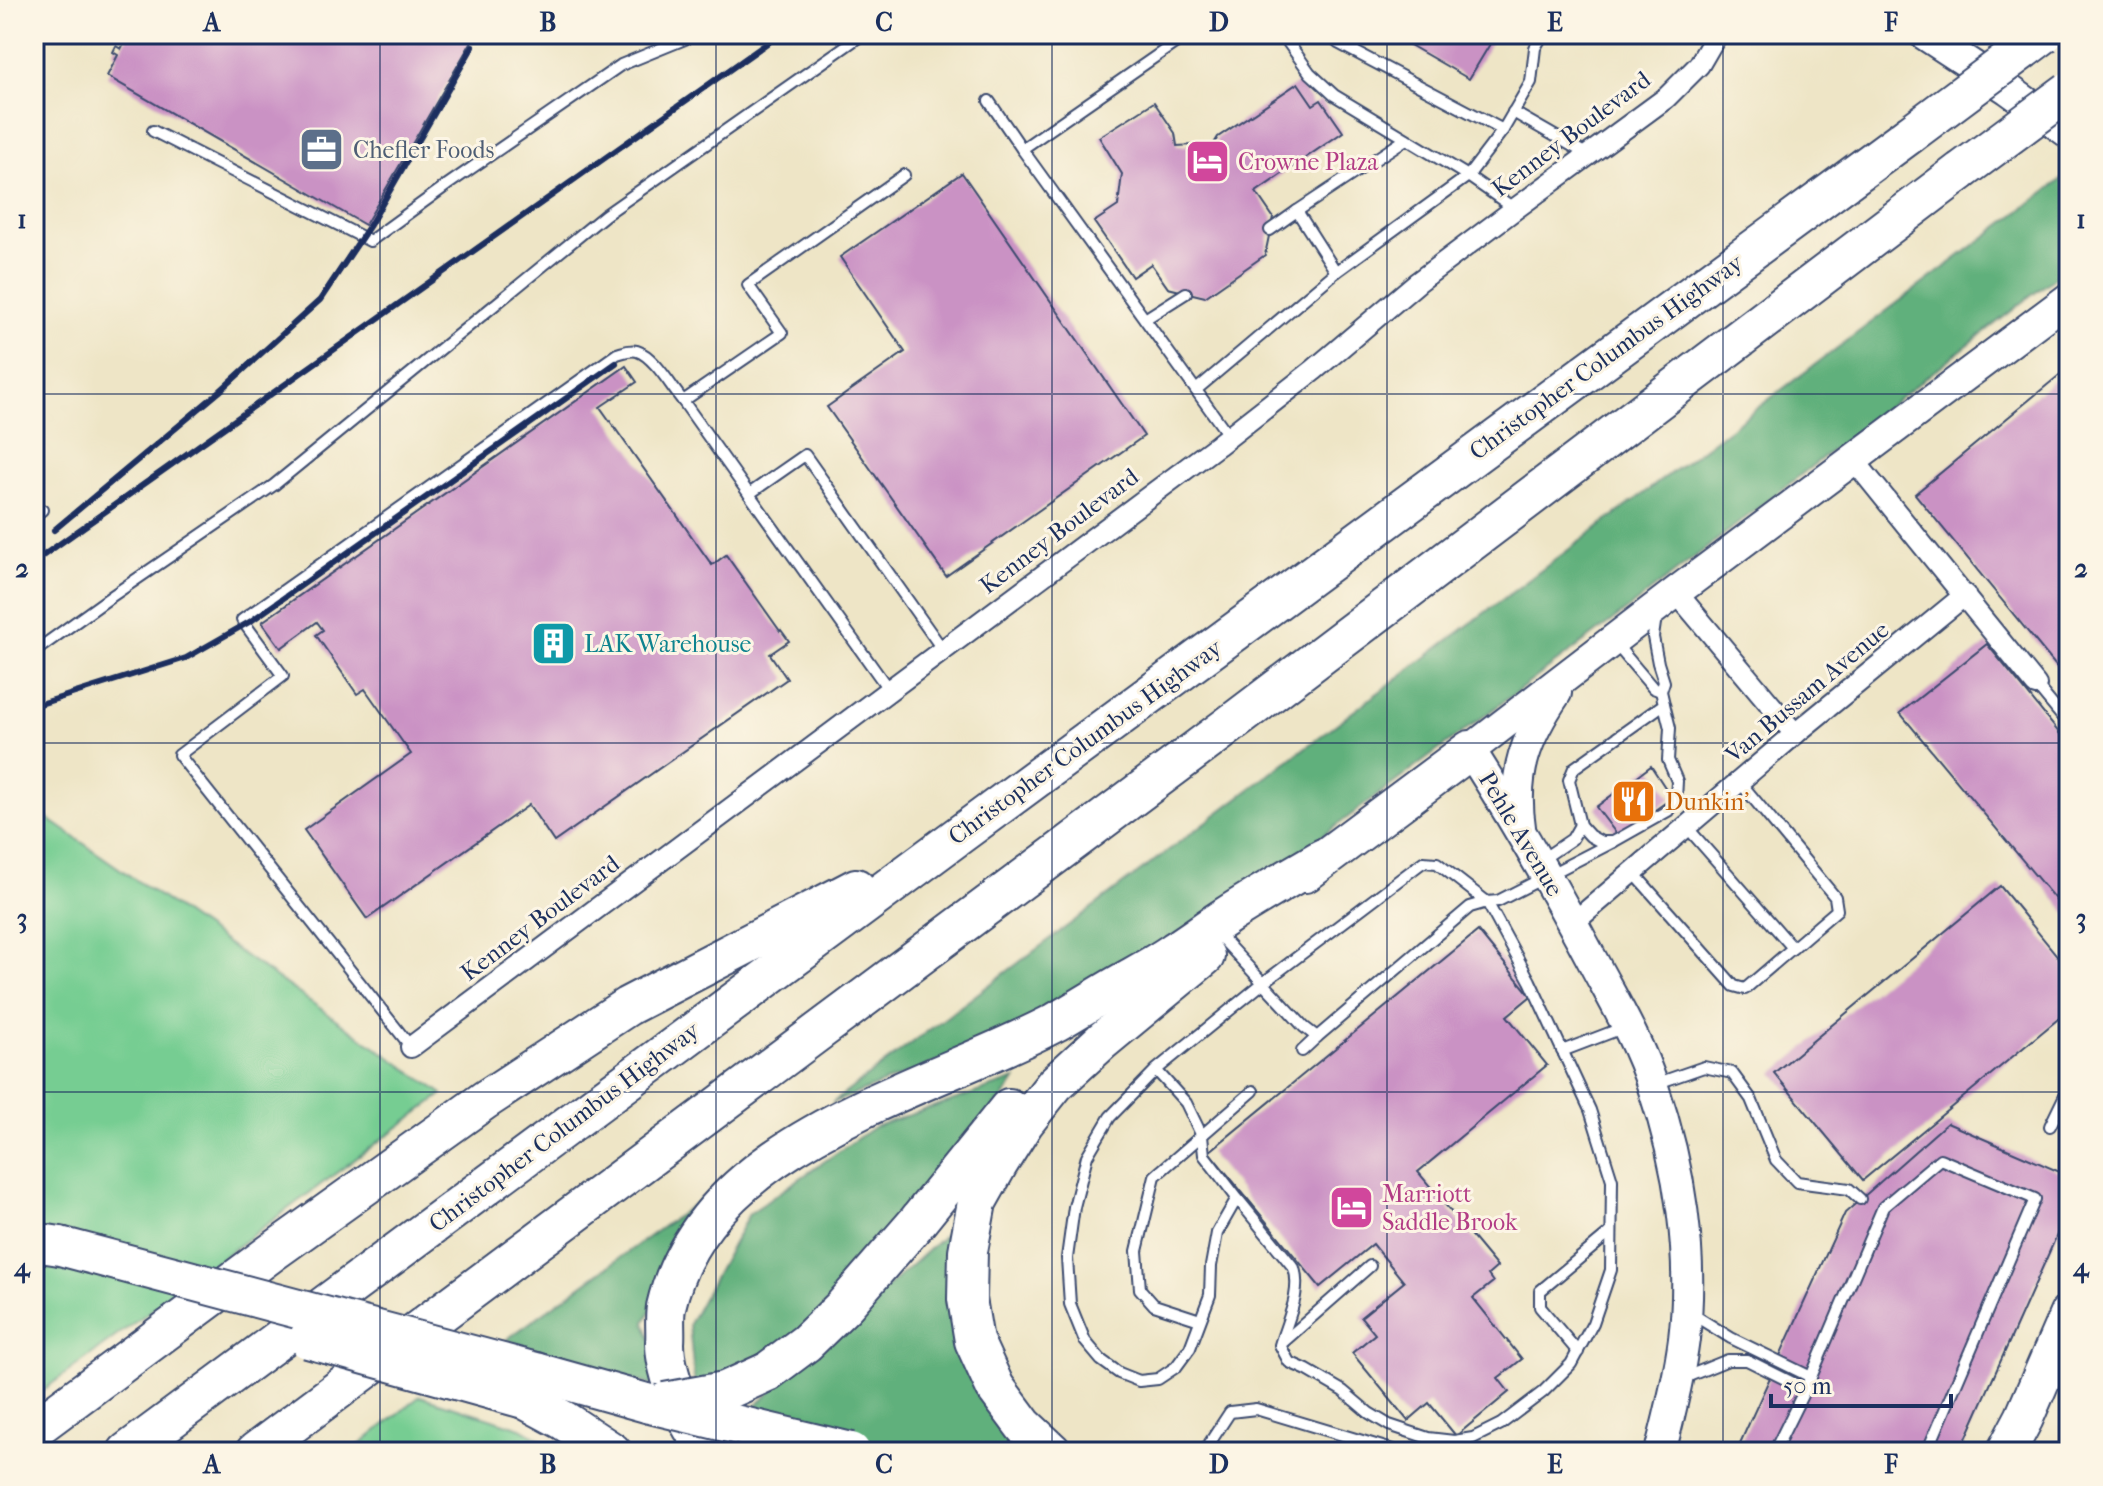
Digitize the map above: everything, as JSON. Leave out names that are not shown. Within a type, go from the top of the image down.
[{"type":"highway","name":"Christopher Columbus Highway","points":[[127,1452],[2044,34]]},
{"type":"highway","points":[[255,1452],[1228,726],[2069,91]]},
{"type":"highway","points":[[1052,1452],[1024,1426],[995,1387],[974,1341],[967,1299],[968,1251],[977,1202],[999,1163],[1024,1123],[1055,1084],[1217,934],[1470,750]]},
{"type":"highway","points":[[34,1429],[271,1253],[485,1100],[628,1006],[962,833]]},
{"type":"highway","points":[[712,1452],[702,1444],[682,1407],[665,1355],[666,1309],[681,1264],[706,1221],[742,1184],[792,1148],[841,1119],[1056,1022],[1173,953],[1217,934]]},
{"type":"highway","points":[[650,1404],[725,1391],[767,1372],[806,1343],[844,1306],[1010,1107],[1061,1051],[1173,953]]},
{"type":"highway","points":[[45,1255],[530,1386],[650,1404],[851,1452]]},
{"type":"highway","points":[[2006,1452],[2069,1314]]},
{"type":"highway","points":[[530,1386],[563,1420],[612,1452]]},
{"type":"street","name":"Kenney Boulevard","points":[[411,1047],[1229,436],[1314,370],[1418,282],[1666,98],[1699,65],[1717,34]]},
{"type":"street","points":[[1924,34],[2069,133]]},
{"type":"street","name":"Pehle Avenue","points":[[1660,1452],[1678,1381],[1687,1274],[1682,1210],[1670,1144],[1653,1085],[1627,1026],[1543,869],[1470,750],[2069,298]]},
{"type":"street","points":[[1853,459],[2036,685]]},
{"type":"street","name":"Van Bussam Avenue","points":[[1573,923],[1795,734],[1965,595]]},
{"type":"street","points":[[1669,598],[1795,734]]},
{"type":"street","points":[[1520,829],[1516,803],[1523,757],[1540,717],[1569,675]]},
{"type":"lane","points":[[153,131],[370,241],[621,65],[697,34]]},
{"type":"lane","points":[[34,652],[274,485],[605,215],[863,34]]},
{"type":"lane","points":[[1022,149],[1188,34]]},
{"type":"lane","points":[[1282,34],[1310,73],[1334,95],[1468,176],[1515,209]]},
{"type":"lane","points":[[1333,34],[1338,43],[1503,130]]},
{"type":"lane","points":[[1196,390],[1336,272],[1468,176],[1503,130],[1531,82],[1535,48],[1543,34]]},
{"type":"lane","points":[[989,101],[1229,436]]},
{"type":"lane","points":[[1513,112],[1588,155]]},
{"type":"lane","points":[[1270,230],[1406,139]]},
{"type":"lane","points":[[683,401],[782,333],[748,285],[904,175]]},
{"type":"lane","points":[[1297,211],[1336,272]]},
{"type":"lane","points":[[1145,319],[1186,293]]},
{"type":"lane","points":[[411,1047],[179,755],[283,676],[242,620],[617,354],[628,350],[639,351],[650,358],[683,401],[889,690]]},
{"type":"lane","points":[[749,494],[805,455],[943,650]]},
{"type":"lane","points":[[1543,869],[1613,842],[1668,811],[1676,799],[1677,781],[1668,760],[1670,728],[1661,691],[1664,682],[1653,637],[1655,620],[1669,598]]},
{"type":"lane","points":[[1612,641],[1653,688],[1661,691]]},
{"type":"lane","points":[[2036,685],[2069,725]]},
{"type":"lane","points":[[1613,842],[1601,842],[1580,825],[1569,780],[1574,768],[1664,704]]},
{"type":"lane","points":[[1633,872],[1734,986],[1745,989],[1793,948],[1837,910],[1835,897],[1739,781]]},
{"type":"lane","points":[[1302,1051],[1470,907],[1498,901],[1543,869],[1572,839],[1580,825]]},
{"type":"lane","points":[[1686,826],[1793,948]]},
{"type":"lane","points":[[1156,1070],[1186,1103],[1202,1136],[1204,1155],[1294,1268],[1296,1291],[1280,1345],[1289,1362],[1343,1391],[1389,1425],[1428,1438],[1454,1441],[1473,1438],[1501,1424],[1543,1392],[1571,1364],[1593,1323],[1611,1270],[1612,1180],[1590,1110],[1530,981],[1487,902],[1437,863],[1423,862],[1263,983],[1156,1070],[1110,1117],[1087,1156],[1074,1207],[1067,1258],[1070,1304],[1085,1341],[1101,1360],[1119,1373],[1139,1381],[1158,1379],[1176,1367],[1190,1348],[1210,1295],[1217,1233],[1237,1198]]},
{"type":"lane","points":[[1217,934],[1317,1037]]},
{"type":"lane","points":[[1562,1051],[1627,1026]]},
{"type":"lane","points":[[1653,1085],[1704,1067],[1732,1073],[1751,1099],[1776,1160],[1797,1182],[1849,1189],[1860,1199]]},
{"type":"lane","points":[[2050,1126],[2069,1087]]},
{"type":"lane","points":[[1200,1320],[1154,1305],[1140,1289],[1137,1251],[1155,1176],[1253,1091]]},
{"type":"lane","points":[[1774,1452],[1811,1377],[1883,1207],[1940,1159],[2035,1199],[1927,1452]]},
{"type":"lane","points":[[1578,1352],[1540,1307],[1540,1291],[1611,1232]]},
{"type":"lane","points":[[1280,1345],[1370,1266]]},
{"type":"lane","points":[[1685,1309],[1731,1338],[1811,1377]]},
{"type":"lane","points":[[1678,1381],[1728,1360],[1747,1360],[1805,1389]]},
{"type":"lane","points":[[1206,1452],[1230,1412],[1256,1409],[1399,1452]]},
{"type":"green space","points":[[2069,174],[2069,261],[2058,275],[1615,619],[1247,892],[1045,1020],[832,1103]]},
{"type":"green space","points":[[34,809],[443,1094],[34,1397]]},
{"type":"green space","points":[[1016,1079],[962,1156],[788,1348],[695,1388],[689,1324],[749,1214],[874,1127]]},
{"type":"green space","points":[[719,1186],[645,1322],[667,1390],[506,1340]]},
{"type":"green space","points":[[957,1224],[964,1344],[1017,1452],[932,1452],[742,1418]]},
{"type":"green space","points":[[420,1396],[521,1428],[563,1452],[351,1452]]},
{"type":"building","name":"Chefler Foods","points":[[129,34],[476,34],[365,225],[107,76],[118,55],[113,52],[116,46],[121,49]]},
{"type":"building","points":[[1391,34],[1496,34],[1469,79]]},
{"type":"building","name":"Crowne Plaza","points":[[1298,83],[1313,105],[1321,100],[1343,132],[1256,192],[1273,217],[1265,255],[1205,297],[1168,288],[1151,264],[1132,277],[1094,222],[1118,206],[1122,174],[1099,137],[1154,102],[1175,133],[1177,146],[1195,145],[1210,150],[1218,137]]},
{"type":"building","points":[[962,173],[1144,436],[946,576],[827,407],[905,352],[840,257]]},
{"type":"building","name":"LAK Warehouse","points":[[626,366],[637,382],[600,407],[712,565],[726,555],[789,641],[770,654],[787,679],[554,842],[529,805],[367,919],[304,830],[411,754],[365,689],[357,694],[316,635],[323,630],[317,622],[281,648],[262,622]]},
{"type":"building","points":[[2069,367],[2069,682],[1915,494]]},
{"type":"building","points":[[1987,644],[2069,745],[2069,916],[1900,713]]},
{"type":"building","name":"Dunkin'","points":[[1651,766],[1672,798],[1618,836],[1596,807]]},
{"type":"building","points":[[2000,886],[2069,970],[2069,1010],[1863,1180],[1774,1073]]},
{"type":"building","name":"Marriott Saddle Brook","points":[[1478,931],[1531,996],[1507,1016],[1547,1065],[1418,1172],[1497,1267],[1488,1275],[1493,1282],[1473,1298],[1522,1359],[1498,1378],[1509,1392],[1456,1436],[1429,1403],[1408,1421],[1352,1353],[1375,1334],[1361,1317],[1404,1282],[1373,1244],[1320,1287],[1209,1152]]},
{"type":"building","points":[[1947,1123],[2069,1176],[2069,1208],[1960,1452],[1736,1452],[1845,1213]]},
{"type":"railway","points":[[34,562],[780,34]]},
{"type":"railway","points":[[54,530],[219,392],[320,300],[370,225],[473,46]]},
{"type":"railway","points":[[34,706],[186,658],[251,621],[616,363]]},
{"type":"place","name":"Chefler Foods","points":[[322,150]]},
{"type":"place","name":"Crowne Plaza","points":[[1207,162]]},
{"type":"place","name":"LAK Warehouse","points":[[553,644]]},
{"type":"place","name":"Dunkin'","points":[[1634,802]]},
{"type":"place","name":"Marriott Saddle Brook","points":[[1351,1208]]}]
